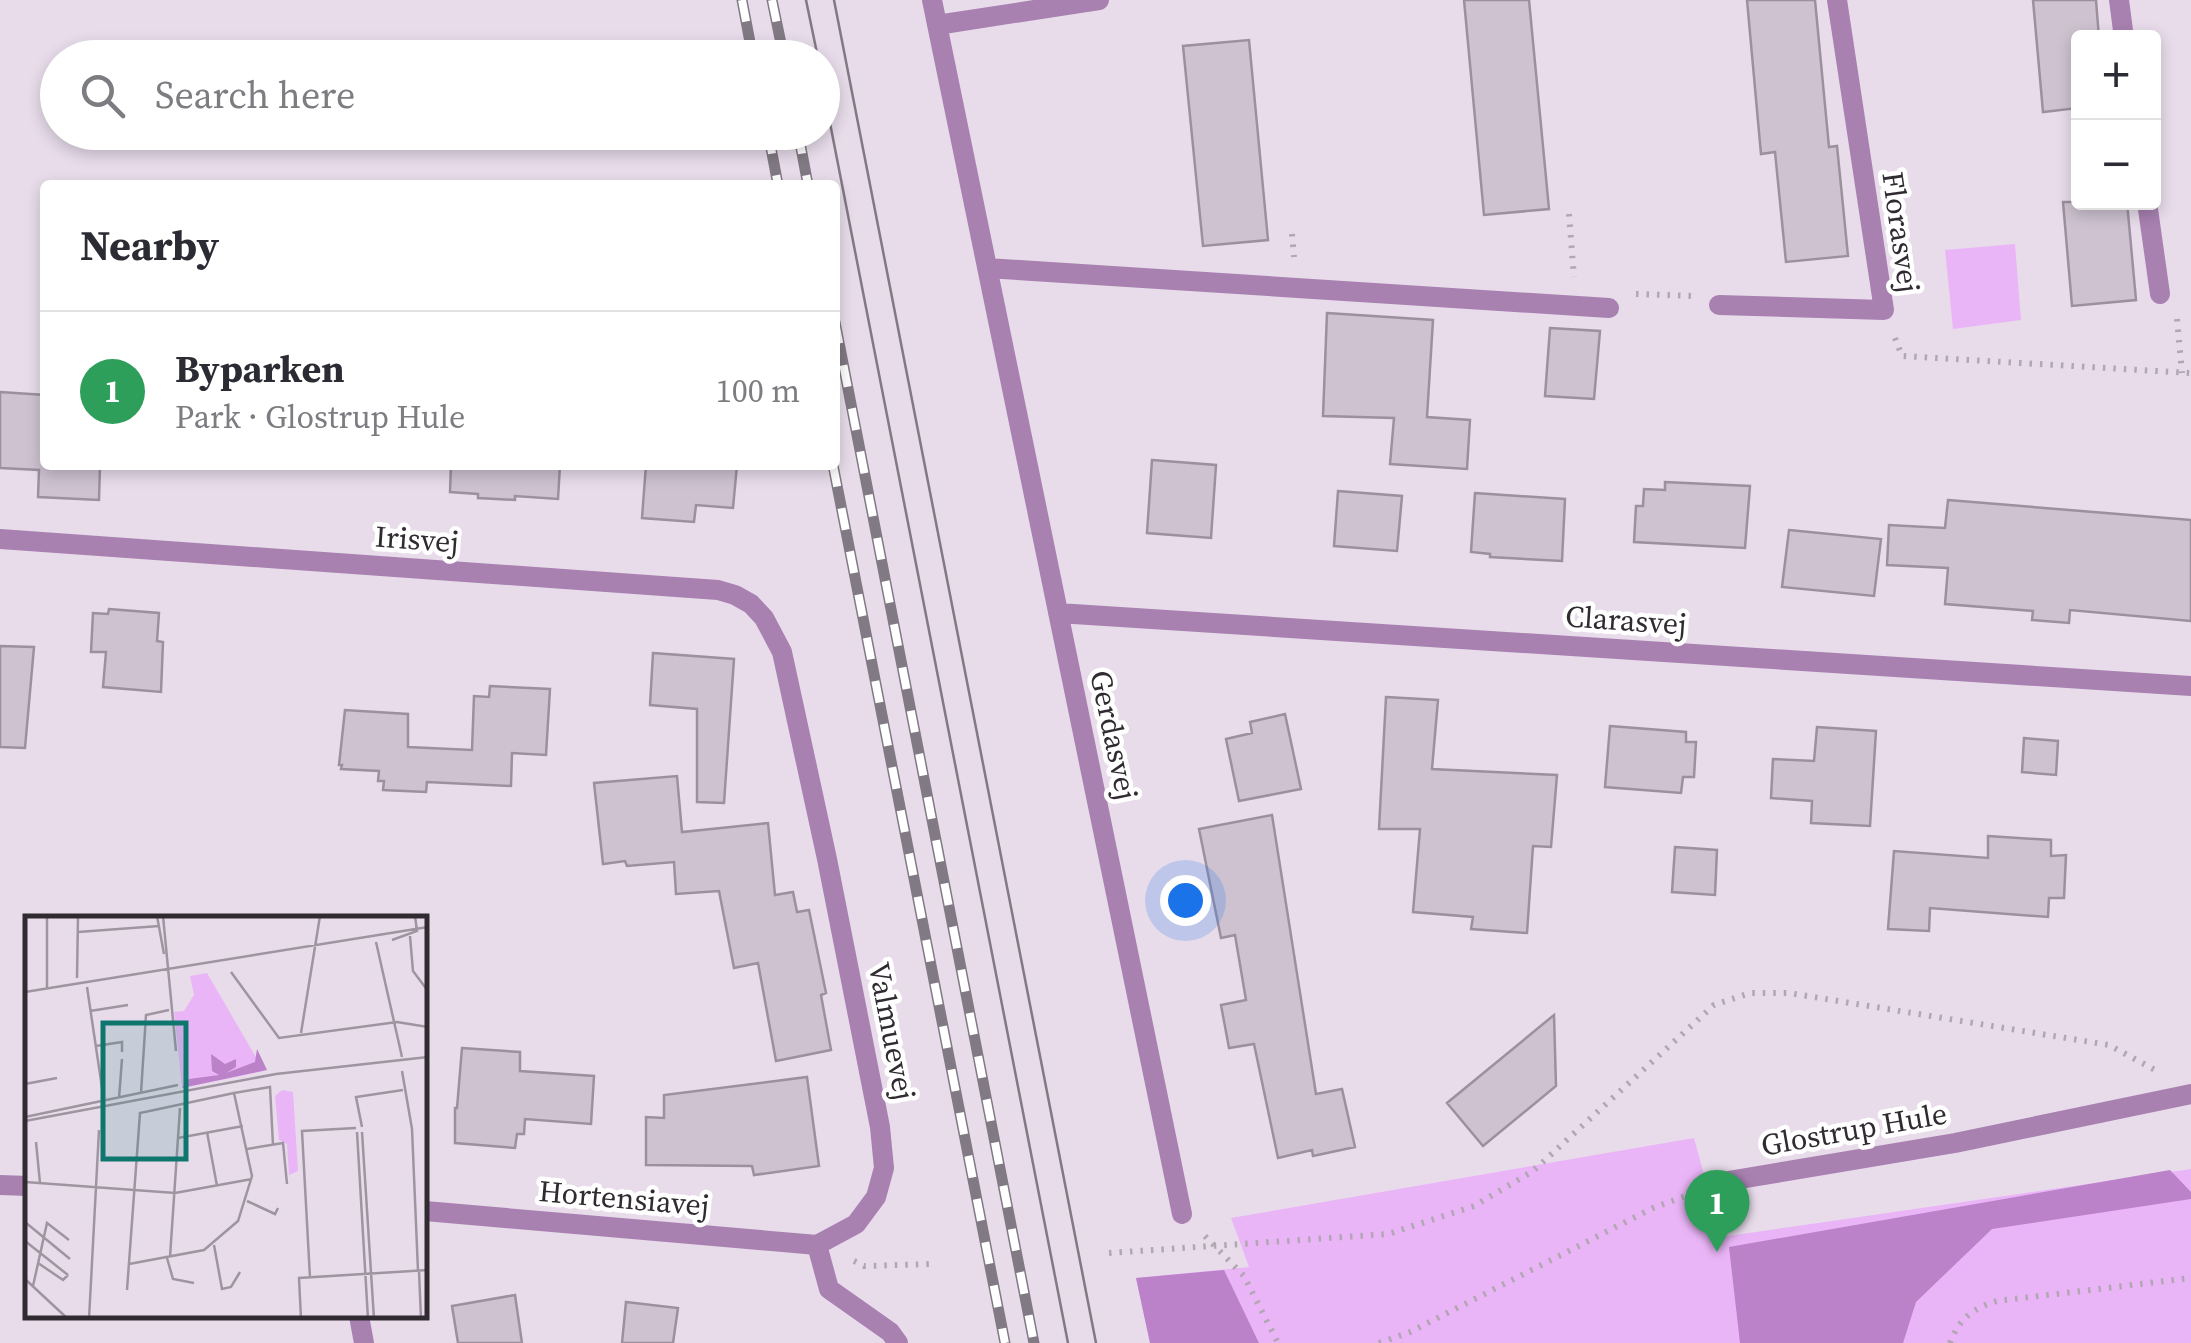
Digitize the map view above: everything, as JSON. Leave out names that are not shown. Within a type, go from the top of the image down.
[{"type":"street","name":"Gerdasvej","points":[[932,0],[1182,1214]]},
{"type":"street","points":[[937,25],[1099,0]]},
{"type":"street","name":"Florasvej","points":[[1719,305],[1884,310],[1837,0]]},
{"type":"street","points":[[2118,0],[2123,30]]},
{"type":"street","points":[[2148,210],[2160,294]]},
{"type":"street","points":[[987,268],[1608,308]]},
{"type":"street","name":"Irisvej","points":[[0,539],[718,590],[751,604],[764,618],[782,652],[786,670]]},
{"type":"street","name":"Clarasvej","points":[[1058,613],[2191,686]]},
{"type":"street","name":"Valmuevej","points":[[786,670],[876,1108],[884,1168],[876,1197],[856,1224],[817,1245]]},
{"type":"street","name":"Glostrup Hule","points":[[1728,1180],[1955,1143],[2191,1094]]},
{"type":"street","points":[[0,1185],[25,1186]]},
{"type":"street","name":"Hortensiavej","points":[[428,1211],[817,1245]]},
{"type":"street","points":[[817,1245],[829,1289],[890,1332],[898,1343]]},
{"type":"street","points":[[359,1318],[364,1343]]},
{"type":"path","points":[[1569,214],[1577,306]]},
{"type":"path","points":[[1608,308],[1632,294],[1712,297],[1719,305]]},
{"type":"path","points":[[1884,310],[1902,356],[2187,373],[2175,302],[2160,294]]},
{"type":"path","points":[[1109,1253],[1388,1234],[1474,1206],[1533,1171],[1714,1005],[1750,993],[1788,993],[2109,1045],[2158,1072]]},
{"type":"path","name":"Glostrup Hule","points":[[1379,1343],[1410,1332],[1653,1208],[1728,1180]]},
{"type":"path","points":[[1182,1214],[1244,1276],[1278,1343]]},
{"type":"path","points":[[817,1245],[864,1266],[931,1264]]},
{"type":"path","points":[[1950,1343],[1960,1321],[1997,1300],[2191,1278]]},
{"type":"shaded area","points":[[2015,244],[2021,320],[1953,329],[1945,250]]},
{"type":"shaded area","points":[[1694,1138],[1721,1237],[2191,1169],[2191,1343],[1150,1343],[1136,1278],[1249,1267],[1231,1218]]},
{"type":"shaded area","points":[[2170,1170],[2191,1192],[2191,1199],[1992,1229],[1916,1302],[1903,1343],[1740,1343],[1729,1247]]},
{"type":"shaded area","points":[[1224,1270],[1259,1343],[1150,1343],[1136,1278]]},
{"type":"building","points":[[1464,0],[1529,0],[1549,209],[1484,215]]},
{"type":"building","points":[[1747,0],[1815,0],[1829,147],[1837,146],[1848,256],[1786,262],[1775,152],[1761,154]]},
{"type":"building","points":[[2033,0],[2096,0],[2098,30],[2071,30],[2071,109],[2043,112]]},
{"type":"building","points":[[1249,40],[1268,240],[1203,246],[1183,46]]},
{"type":"building","points":[[2063,202],[2071,202],[2071,210],[2128,210],[2136,300],[2072,306]]},
{"type":"building","points":[[1327,313],[1433,320],[1427,417],[1470,420],[1467,469],[1390,464],[1394,418],[1323,416]]},
{"type":"building","points":[[1550,328],[1600,331],[1594,399],[1545,396]]},
{"type":"building","points":[[0,392],[40,395],[40,470],[100,470],[99,500],[38,497],[39,470],[0,468]]},
{"type":"building","points":[[1152,460],[1216,465],[1211,538],[1147,533]]},
{"type":"building","points":[[451,470],[560,470],[558,499],[478,498],[478,494],[450,492]]},
{"type":"building","points":[[646,470],[737,470],[733,508],[696,505],[694,522],[642,518]]},
{"type":"building","points":[[1665,482],[1750,486],[1745,548],[1634,542],[1636,506],[1643,506],[1644,489],[1665,490]]},
{"type":"building","points":[[1338,491],[1402,496],[1397,551],[1334,546]]},
{"type":"building","points":[[1475,493],[1565,499],[1562,561],[1490,557],[1471,552]]},
{"type":"building","points":[[1948,500],[2191,520],[2191,621],[2070,610],[2069,623],[2032,620],[2033,611],[1945,604],[1948,568],[1887,565],[1889,525],[1945,528]]},
{"type":"building","points":[[1789,530],[1881,539],[1874,596],[1782,587]]},
{"type":"building","points":[[109,609],[159,613],[157,641],[163,642],[161,692],[103,687],[106,652],[91,652],[93,613],[108,614]]},
{"type":"building","points":[[0,646],[34,647],[25,748],[0,747]]},
{"type":"building","points":[[653,653],[734,659],[724,803],[697,802],[697,709],[650,705]]},
{"type":"building","points":[[490,686],[550,689],[546,755],[512,753],[511,786],[427,782],[426,792],[383,790],[384,781],[378,781],[379,771],[341,769],[345,710],[408,714],[408,747],[472,750],[474,696],[489,697]]},
{"type":"building","points":[[1386,697],[1438,700],[1432,769],[1557,775],[1551,847],[1533,846],[1527,933],[1471,929],[1473,917],[1413,912],[1420,829],[1379,829]]},
{"type":"building","points":[[1285,714],[1301,789],[1239,801],[1226,739],[1252,733],[1250,722]]},
{"type":"building","points":[[1610,726],[1686,732],[1686,742],[1696,742],[1694,777],[1683,777],[1681,793],[1605,787]]},
{"type":"building","points":[[1817,727],[1876,731],[1870,826],[1811,823],[1812,801],[1771,798],[1773,759],[1814,761]]},
{"type":"building","points":[[2024,738],[2058,741],[2056,775],[2022,772]]},
{"type":"building","points":[[677,776],[682,832],[768,823],[775,895],[793,892],[797,912],[809,910],[826,993],[821,995],[831,1050],[776,1061],[758,963],[734,968],[719,891],[676,894],[674,862],[603,864],[594,783]]},
{"type":"building","points":[[1272,815],[1316,1094],[1342,1089],[1355,1147],[1313,1156],[1312,1150],[1278,1158],[1254,1044],[1229,1048],[1221,1005],[1246,1000],[1235,935],[1221,938],[1199,829]]},
{"type":"building","points":[[1988,836],[2051,840],[2051,856],[2066,855],[2064,898],[2049,898],[2048,917],[1930,908],[1929,931],[1888,929],[1894,851],[1988,858]]},
{"type":"building","points":[[1675,847],[1717,850],[1715,895],[1672,892]]},
{"type":"building","points":[[1554,1015],[1556,1086],[1483,1146],[1447,1103]]},
{"type":"building","points":[[462,1048],[520,1052],[520,1071],[594,1076],[591,1124],[525,1119],[524,1134],[517,1134],[515,1148],[455,1143]]},
{"type":"building","points":[[807,1077],[819,1166],[754,1175],[752,1166],[646,1165],[646,1117],[664,1118],[664,1095]]},
{"type":"building","points":[[515,1295],[522,1343],[458,1343],[452,1306]]},
{"type":"building","points":[[626,1302],[678,1308],[673,1343],[622,1343]]},
{"type":"tram line","points":[[806,0],[814,40]]},
{"type":"tram line","points":[[834,0],[1096,1343]]},
{"type":"tram line","points":[[835,150],[1068,1343]]},
{"type":"railway","points":[[742,0],[750,40]]},
{"type":"railway","points":[[772,0],[780,40]]},
{"type":"railway","points":[[771,150],[777,180]]},
{"type":"railway","points":[[801,150],[807,180]]},
{"type":"railway","points":[[840,348],[1034,1343]]},
{"type":"railway","points":[[834,470],[1005,1343]]},
{"type":"place","name":"Byparken","points":[[1717,1252]]}]
